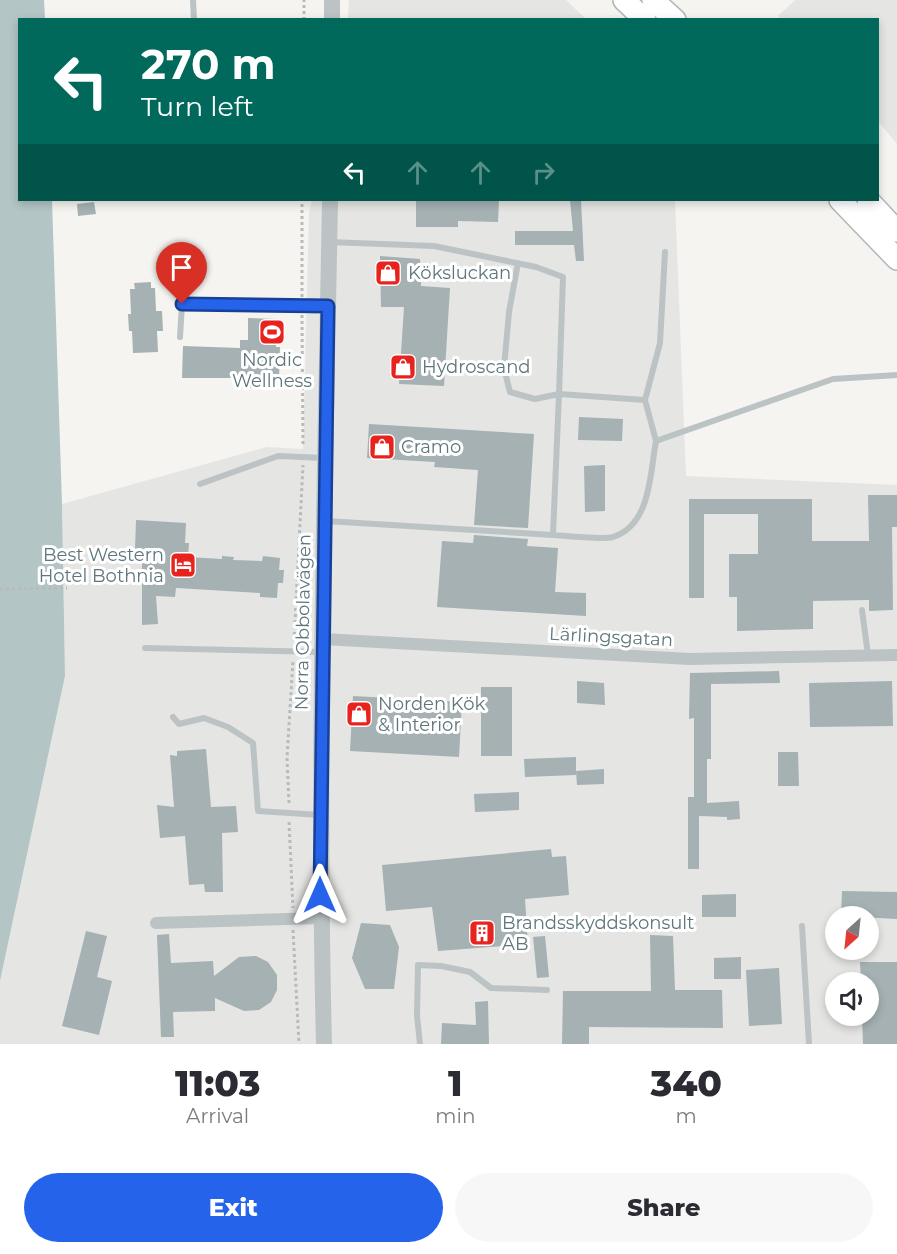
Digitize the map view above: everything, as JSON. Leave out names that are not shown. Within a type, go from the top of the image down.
[{"type":"highway","points":[[624,0],[643,18]]},
{"type":"highway","points":[[653,0],[673,18]]},
{"type":"highway","points":[[841,201],[897,259]]},
{"type":"highway","points":[[869,201],[897,231]]},
{"type":"street","points":[[332,0],[332,18]]},
{"type":"street","name":"Norra Obbolavägen","points":[[324,1044],[321,918],[322,646],[330,201]]},
{"type":"street","name":"Lärlingsgatan","points":[[322,646],[690,659],[897,655]]},
{"type":"street","points":[[156,923],[321,918]]},
{"type":"lane","points":[[193,0],[194,18]]},
{"type":"lane","points":[[329,242],[434,246],[536,267],[563,277],[553,535]]},
{"type":"lane","points":[[324,520],[612,538],[629,529],[644,507],[656,441],[645,400],[660,343],[665,252]]},
{"type":"lane","points":[[518,263],[509,312],[504,368],[510,392],[535,399],[559,394],[645,400]]},
{"type":"lane","points":[[180,337],[182,304],[328,306]]},
{"type":"lane","points":[[656,441],[833,379],[897,375]]},
{"type":"lane","points":[[200,484],[278,456],[325,458]]},
{"type":"lane","points":[[862,610],[868,656]]},
{"type":"lane","name":"Lärlingsgatan","points":[[145,648],[294,651],[322,646]]},
{"type":"lane","points":[[173,717],[179,724],[204,718],[228,727],[253,743],[258,812],[321,815]]},
{"type":"lane","points":[[802,926],[809,1044]]},
{"type":"lane","points":[[420,1044],[417,1016],[418,965],[441,966],[470,972],[490,988],[547,990]]},
{"type":"path","points":[[304,0],[304,18]]},
{"type":"path","points":[[302,201],[302,297]]},
{"type":"path","points":[[289,804],[287,758],[303,444],[302,308]]},
{"type":"path","points":[[0,589],[67,588]]},
{"type":"path","points":[[289,816],[299,1044]]},
{"type":"shaded area","points":[[0,0],[44,0],[45,18],[18,18],[18,201],[52,201],[65,676],[0,981]]},
{"type":"shaded area","points":[[349,0],[566,0],[585,18],[348,18]]},
{"type":"shaded area","points":[[795,0],[897,0],[897,144],[879,122],[879,18],[780,18],[778,16]]},
{"type":"shaded area","points":[[312,201],[675,201],[686,476],[897,485],[897,1044],[0,1044],[0,981],[65,676],[62,504],[267,447],[303,449],[309,212]]},
{"type":"building","points":[[416,201],[499,201],[498,222],[458,221],[458,227],[416,227]]},
{"type":"building","points":[[570,201],[581,201],[584,261],[576,261],[574,245],[515,245],[515,231],[573,231]]},
{"type":"building","points":[[94,202],[96,214],[78,216],[77,204]]},
{"type":"building","points":[[380,256],[420,259],[421,286],[450,288],[444,386],[399,384],[404,307],[381,307]]},
{"type":"building","points":[[151,282],[151,288],[155,288],[156,311],[162,311],[163,331],[157,331],[158,352],[133,353],[132,331],[129,331],[128,314],[131,314],[130,289],[135,289],[134,283]]},
{"type":"building","points":[[248,318],[277,319],[276,347],[280,347],[279,381],[276,381],[275,388],[249,388],[249,378],[182,378],[183,346],[240,348],[240,340],[248,340]]},
{"type":"building","points":[[579,417],[623,419],[622,441],[578,440]]},
{"type":"building","points":[[369,424],[534,434],[528,528],[474,525],[478,470],[434,467],[435,462],[367,458]]},
{"type":"building","points":[[605,465],[605,511],[585,512],[584,466]]},
{"type":"building","points":[[868,495],[897,495],[897,527],[892,527],[893,610],[869,611],[869,600],[813,601],[813,629],[737,631],[737,597],[729,597],[729,554],[758,554],[758,514],[704,514],[704,598],[689,598],[689,499],[812,499],[812,541],[869,541]]},
{"type":"building","points":[[136,520],[186,523],[185,543],[189,543],[188,557],[222,559],[222,556],[234,557],[233,560],[262,561],[263,556],[280,558],[279,570],[284,570],[283,583],[278,583],[277,598],[260,597],[260,593],[176,588],[175,597],[156,596],[158,624],[142,625],[142,551],[135,550]]},
{"type":"building","points":[[474,535],[528,539],[527,546],[558,548],[555,592],[586,593],[586,616],[437,607],[442,541],[473,543]]},
{"type":"building","points":[[779,671],[780,683],[711,684],[711,759],[707,759],[707,803],[739,801],[740,819],[727,820],[727,817],[699,816],[699,869],[688,869],[688,797],[694,797],[694,718],[689,719],[690,673]]},
{"type":"building","points":[[577,681],[604,683],[605,705],[577,703]]},
{"type":"building","points":[[892,681],[893,726],[810,727],[809,683]]},
{"type":"building","points":[[481,687],[512,687],[512,756],[481,756]]},
{"type":"building","points":[[353,696],[462,702],[459,757],[350,751]]},
{"type":"building","points":[[206,749],[211,807],[236,806],[238,832],[222,833],[223,892],[205,892],[204,884],[189,885],[185,836],[160,838],[157,805],[174,807],[170,755],[177,756],[177,751]]},
{"type":"building","points":[[778,752],[798,752],[799,786],[778,786]]},
{"type":"building","points":[[576,757],[576,775],[525,777],[524,759]]},
{"type":"building","points":[[604,769],[604,784],[577,785],[576,771]]},
{"type":"building","points":[[519,792],[519,810],[475,812],[474,794]]},
{"type":"building","points":[[551,849],[552,857],[566,856],[569,895],[525,899],[528,944],[438,951],[432,907],[386,911],[382,865]]},
{"type":"building","points":[[842,891],[897,892],[897,919],[879,918],[879,906],[841,906]]},
{"type":"building","points":[[736,894],[736,917],[702,917],[702,895]]},
{"type":"building","points":[[361,923],[390,925],[399,947],[394,989],[365,989],[352,958]]},
{"type":"building","points":[[86,931],[107,936],[97,977],[112,981],[99,1035],[62,1026]]},
{"type":"building","points":[[169,934],[171,963],[213,961],[214,976],[239,957],[256,956],[268,962],[277,975],[277,990],[271,1002],[259,1010],[244,1011],[215,998],[215,1011],[173,1012],[174,1037],[161,1037],[157,935]]},
{"type":"building","points":[[650,935],[673,936],[675,990],[722,990],[723,1028],[589,1027],[589,1044],[562,1044],[563,991],[651,991]]},
{"type":"building","points":[[545,936],[549,977],[537,978],[533,937]]},
{"type":"building","points":[[741,957],[741,979],[714,979],[714,958]]},
{"type":"building","points":[[860,962],[897,962],[897,1044],[863,1044],[862,1026],[879,1026],[879,972],[860,972]]},
{"type":"building","points":[[779,968],[782,1024],[749,1026],[746,970]]},
{"type":"building","points":[[488,1001],[489,1044],[441,1044],[442,1023],[476,1025],[475,1002]]},
{"type":"place","name":"Köksluckan","points":[[388,273]]},
{"type":"place","name":"Nordic Wellness","points":[[272,332]]},
{"type":"place","name":"Hydroscand","points":[[403,367]]},
{"type":"place","name":"Cramo","points":[[382,447]]},
{"type":"place","name":"Best Western Hotel Bothnia","points":[[183,565]]},
{"type":"place","name":"Norden Kök & Interior","points":[[359,714]]},
{"type":"place","name":"Brandsskyddskonsult AB","points":[[482,933]]},
{"type":"route","points":[[182,304],[328,306],[320,895]]}]
